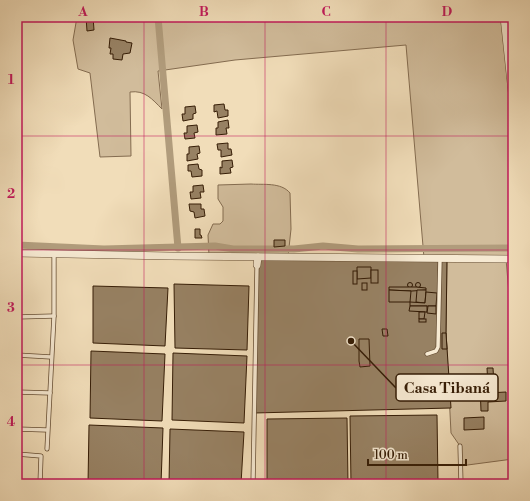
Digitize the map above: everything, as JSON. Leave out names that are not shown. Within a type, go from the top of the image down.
[{"type":"street","points":[[504,17],[513,102]]},
{"type":"street","points":[[17,253],[513,259]]},
{"type":"street","points":[[258,257],[258,265]]},
{"type":"lane","points":[[47,449],[54,316],[54,254]]},
{"type":"lane","points":[[427,354],[436,351],[438,347],[440,259]]},
{"type":"lane","points":[[253,484],[258,265]]},
{"type":"lane","points":[[17,317],[54,316]]},
{"type":"lane","points":[[17,355],[51,357]]},
{"type":"lane","points":[[17,392],[50,393]]},
{"type":"lane","points":[[17,429],[47,430]]},
{"type":"lane","points":[[460,446],[461,484]]},
{"type":"lane","points":[[17,454],[42,456],[40,484]]},
{"type":"shaded area","points":[[77,17],[513,17],[513,258],[506,259],[513,340],[513,459],[460,466],[460,446],[451,433],[446,333],[447,259],[424,258],[406,45],[235,60],[158,71],[162,109],[144,94],[140,92],[130,92],[131,156],[100,157],[90,73],[78,69],[73,40]]},
{"type":"shaded area","points":[[17,170],[22,170],[21,194],[17,196]]},
{"type":"shaded area","points":[[266,184],[282,187],[290,193],[291,229],[288,257],[209,256],[208,235],[213,224],[220,224],[223,221],[223,207],[218,199],[218,185]]},
{"type":"building","points":[[86,17],[93,17],[94,30],[87,31]]},
{"type":"building","points":[[110,38],[132,43],[130,53],[123,54],[122,60],[113,59],[113,54],[110,54]]},
{"type":"building","points":[[224,104],[225,110],[228,110],[228,116],[218,118],[217,111],[214,112],[214,105]]},
{"type":"building","points":[[195,106],[196,113],[193,114],[193,119],[183,121],[182,114],[185,114],[185,107]]},
{"type":"building","points":[[228,120],[229,128],[226,128],[227,134],[216,135],[218,122]]},
{"type":"building","points":[[197,125],[198,132],[194,133],[195,138],[185,139],[184,133],[187,133],[187,126]]},
{"type":"building","points":[[228,143],[228,149],[231,149],[232,155],[221,157],[221,150],[218,150],[217,144]]},
{"type":"building","points":[[199,146],[200,153],[197,154],[198,159],[187,161],[189,147]]},
{"type":"building","points":[[232,160],[233,167],[230,168],[231,173],[220,174],[222,161]]},
{"type":"building","points":[[198,164],[199,169],[202,170],[202,176],[192,177],[191,171],[188,171],[188,165]]},
{"type":"building","points":[[203,185],[204,192],[200,192],[201,198],[191,199],[190,192],[193,192],[193,186]]},
{"type":"building","points":[[189,204],[201,204],[201,209],[204,209],[205,216],[195,218],[194,212],[190,211]]},
{"type":"building","points":[[195,229],[200,229],[200,235],[202,238],[195,238]]},
{"type":"building","points":[[274,240],[285,240],[285,246],[274,247]]},
{"type":"building","points":[[258,257],[447,258],[446,333],[451,408],[254,413]]},
{"type":"building","points":[[357,267],[371,267],[371,278],[357,279]]},
{"type":"building","points":[[371,270],[378,270],[378,283],[371,283]]},
{"type":"building","points":[[353,271],[357,271],[357,284],[353,284]]},
{"type":"building","points":[[410,282],[413,285],[410,288],[407,285]]},
{"type":"building","points":[[418,282],[421,285],[418,288],[415,285]]},
{"type":"building","points":[[362,283],[367,283],[367,290],[362,290]]},
{"type":"building","points":[[174,284],[249,286],[247,350],[175,348]]},
{"type":"building","points":[[93,286],[168,288],[165,346],[93,343]]},
{"type":"building","points":[[389,287],[416,287],[426,288],[426,290],[389,290]]},
{"type":"building","points":[[389,290],[411,291],[410,302],[389,302]]},
{"type":"building","points":[[417,290],[426,290],[425,303],[416,302]]},
{"type":"building","points":[[426,292],[437,293],[436,306],[410,306],[410,302],[425,303]]},
{"type":"building","points":[[410,306],[427,306],[427,312],[409,311]]},
{"type":"building","points":[[428,306],[436,306],[436,314],[427,313]]},
{"type":"building","points":[[419,312],[425,312],[424,319],[419,319]]},
{"type":"building","points":[[419,319],[426,319],[426,322],[419,322]]},
{"type":"building","points":[[382,329],[387,329],[388,336],[383,336]]},
{"type":"building","points":[[442,333],[446,333],[447,349],[442,349]]},
{"type":"building","points":[[359,339],[369,339],[370,366],[360,367]]},
{"type":"building","points":[[91,351],[165,354],[162,421],[90,418]]},
{"type":"building","points":[[173,353],[247,356],[244,423],[172,420]]},
{"type":"building","points":[[487,368],[493,368],[494,385],[488,386]]},
{"type":"building","points":[[480,384],[487,384],[488,393],[506,392],[506,401],[488,402],[488,411],[481,411]]},
{"type":"building","points":[[437,415],[438,482],[351,484],[350,416]]},
{"type":"building","points":[[484,417],[484,429],[464,430],[464,418]]},
{"type":"building","points":[[347,418],[348,484],[267,484],[267,419]]},
{"type":"building","points":[[89,425],[163,428],[161,484],[88,484]]},
{"type":"building","points":[[170,429],[244,432],[241,484],[169,484]]},
{"type":"waterway","points":[[158,17],[178,248]]},
{"type":"waterway","points":[[17,245],[104,249],[215,246],[233,249],[294,249],[323,246],[358,249],[513,248]]},
{"type":"place","name":"Casa Tibaná","points":[[351,341]]}]
